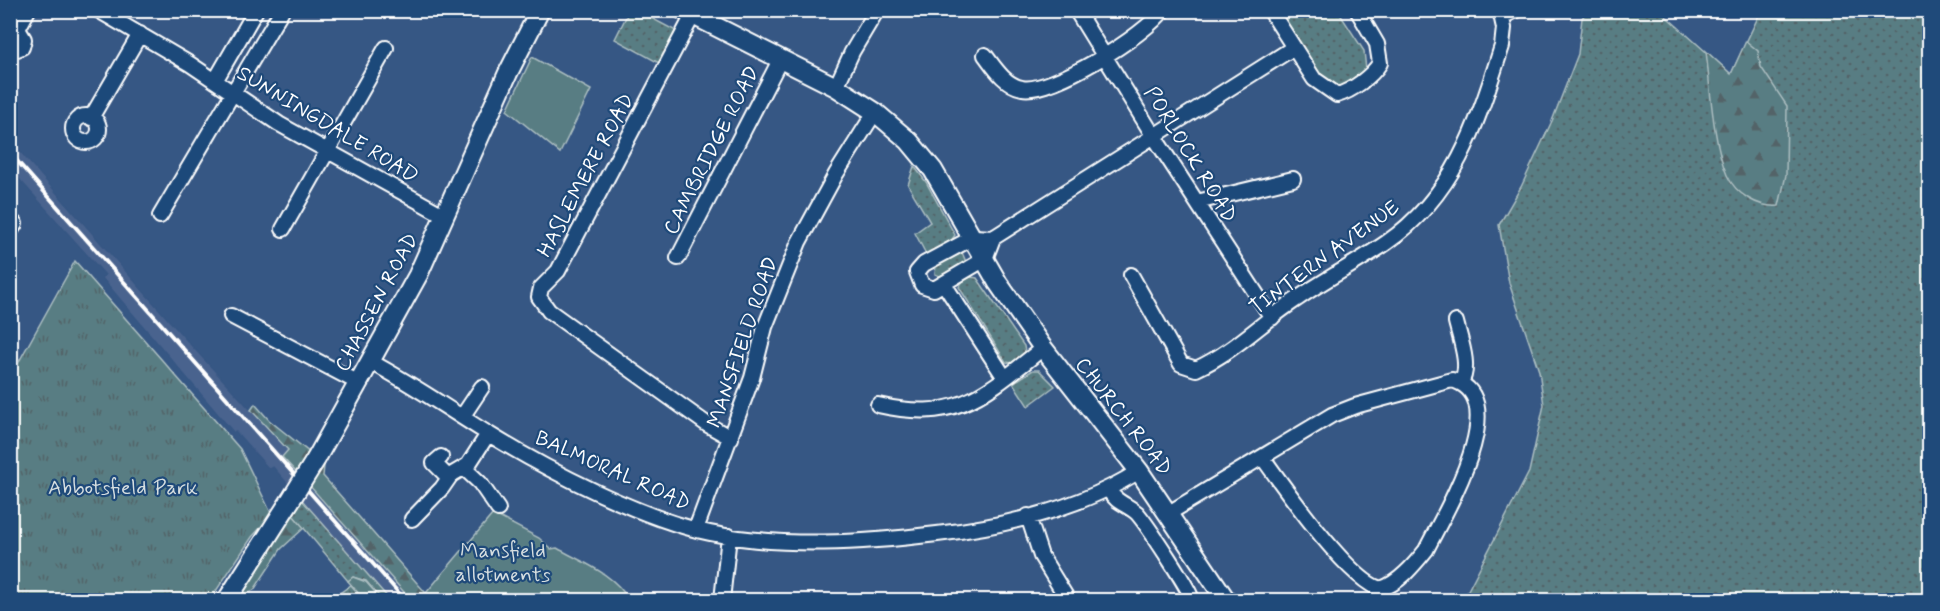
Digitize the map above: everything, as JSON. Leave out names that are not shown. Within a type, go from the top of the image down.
[{"type":"main road","name":"CHASSEN ROAD","points":[[226,600],[316,459],[418,275],[508,73],[540,10]]},
{"type":"main road","name":"CHURCH ROAD","points":[[688,13],[836,87],[875,112],[909,141],[933,170],[974,237],[998,283],[1043,348],[1139,471],[1226,600]]},
{"type":"street","points":[[10,52],[19,50],[24,44],[24,35],[14,28],[28,10]]},
{"type":"street","name":"SUNNINGDALE ROAD","points":[[98,10],[140,34],[279,124],[445,216]]},
{"type":"street","points":[[214,81],[256,10]]},
{"type":"street","points":[[160,216],[282,10]]},
{"type":"street","points":[[836,87],[856,44],[877,10]]},
{"type":"street","name":"PORLOCK ROAD","points":[[1076,10],[1153,135],[1272,318]]},
{"type":"street","points":[[985,55],[1003,78],[1020,88],[1039,89],[1056,83],[1140,33],[1163,10]]},
{"type":"street","points":[[1270,10],[1293,48],[1322,86],[1337,95],[1345,93],[1376,70],[1380,63],[1377,44],[1357,10]]},
{"type":"street","name":"TINTERN AVENUE","points":[[1131,275],[1181,364],[1193,369],[1208,364],[1245,340],[1339,270],[1386,243],[1423,211],[1446,184],[1457,166],[1502,46],[1501,13],[1517,10]]},
{"type":"street","name":"HASLEMERE ROAD","points":[[688,13],[562,262],[554,276],[541,288],[539,297],[549,311],[708,425],[731,438]]},
{"type":"street","points":[[92,118],[140,34]]},
{"type":"street","points":[[283,229],[386,48]]},
{"type":"street","points":[[993,237],[985,259],[944,284],[928,289],[922,285],[917,272],[924,264],[974,237],[993,237],[1293,48]]},
{"type":"street","name":"CAMBRIDGE ROAD","points":[[678,258],[780,60]]},
{"type":"street","name":"MANSFIELD ROAD","points":[[696,530],[752,378],[765,327],[799,242],[836,174],[875,112]]},
{"type":"street","points":[[1197,202],[1293,179]]},
{"type":"street","points":[[944,284],[1005,378]]},
{"type":"street","points":[[231,316],[359,382]]},
{"type":"street","points":[[1456,322],[1464,363],[1465,376],[1461,382]]},
{"type":"street","points":[[878,405],[924,412],[957,408],[1005,378],[1043,348]]},
{"type":"street","name":"BALMORAL ROAD","points":[[370,362],[488,434],[546,466],[631,506],[696,530],[729,536],[820,541],[882,540],[951,532],[1028,516],[1109,490],[1139,471]]},
{"type":"street","points":[[1169,513],[1311,427],[1355,406],[1452,380],[1461,382],[1473,397],[1477,438],[1473,453],[1426,550],[1385,594],[1367,583],[1344,560],[1294,501],[1263,458]]},
{"type":"street","points":[[462,417],[482,387]]},
{"type":"street","points":[[413,520],[442,488],[448,477],[472,461],[488,434]]},
{"type":"street","points":[[441,457],[434,463],[448,477]]},
{"type":"street","points":[[464,468],[480,483],[498,509]]},
{"type":"street","points":[[1109,490],[1115,500],[1140,518],[1181,577],[1192,600]]},
{"type":"street","points":[[1028,516],[1041,556],[1068,600]]},
{"type":"street","points":[[722,600],[729,536]]},
{"type":"shaded area","points":[[10,141],[189,344],[288,451],[282,457],[412,600],[390,600],[273,466],[269,468],[236,431],[234,432],[103,278],[106,275],[11,169]]},
{"type":"green space","points":[[629,11],[638,11],[676,31],[659,63],[615,39]]},
{"type":"green space","points":[[1273,11],[1338,11],[1364,51],[1366,70],[1333,92],[1327,90]]},
{"type":"green space","points":[[1587,11],[1660,11],[1731,74],[1761,11],[1929,11],[1929,600],[1463,600],[1529,472],[1544,405],[1539,371],[1509,283],[1499,225],[1521,187],[1552,121],[1578,54],[1582,18]]},
{"type":"green space","points":[[1746,41],[1758,51],[1761,67],[1787,106],[1786,175],[1779,206],[1756,202],[1736,189],[1727,175],[1718,147],[1706,51],[1731,74]]},
{"type":"green space","points":[[532,57],[591,90],[560,153],[507,110]]},
{"type":"green space","points":[[914,166],[926,182],[955,235],[951,241],[927,256],[915,233],[930,222],[908,185]]},
{"type":"green space","points":[[961,250],[966,262],[942,277],[935,274],[936,265]]},
{"type":"green space","name":"Abbotsfield Park","points":[[75,261],[240,449],[272,515],[252,537],[210,600],[11,600],[11,376]]},
{"type":"green space","points":[[977,278],[1024,346],[1025,352],[1013,363],[1006,362],[959,287],[964,279]]},
{"type":"green space","points":[[1033,370],[1039,370],[1055,386],[1028,406],[1013,383]]},
{"type":"green space","points":[[255,404],[269,420],[310,453],[296,472],[282,457],[288,450],[251,410]]},
{"type":"green space","points":[[321,462],[324,466],[323,476],[432,600],[411,600],[308,484]]},
{"type":"green space","points":[[302,500],[390,600],[382,600],[366,581],[353,577],[348,581],[292,514]]},
{"type":"green space","points":[[292,514],[304,528],[281,549],[254,590],[239,600],[236,599]]},
{"type":"green space","name":"Mansfield allotments","points":[[493,514],[539,538],[551,549],[557,548],[598,570],[615,583],[629,600],[432,600],[426,593]]},
{"type":"green space","points":[[353,577],[366,582],[382,600],[364,600],[348,581]]},
{"type":"green space","points":[[351,585],[364,600],[330,600]]},
{"type":"railway","points":[[10,153],[405,600]]}]
